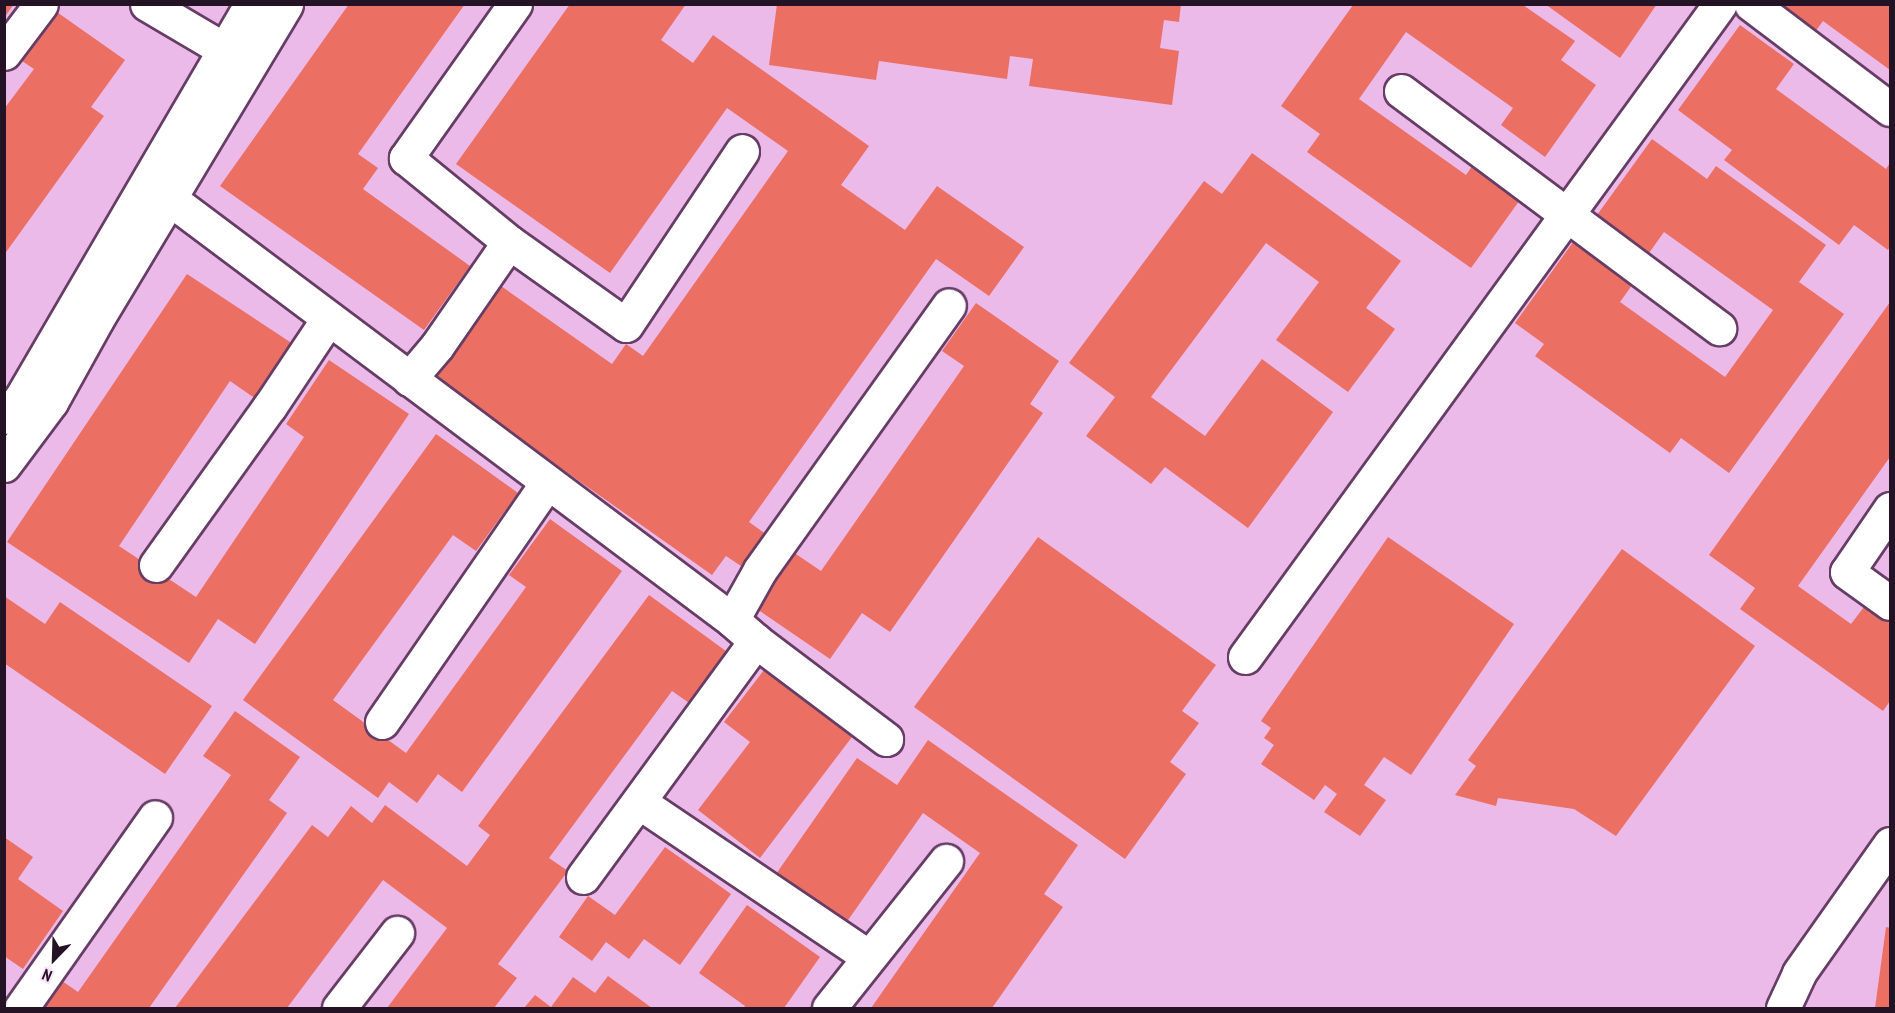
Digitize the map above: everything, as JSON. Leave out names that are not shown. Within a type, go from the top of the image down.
[{"type":"street","points":[[4,53],[41,4]]},
{"type":"street","points":[[147,4],[225,50]]},
{"type":"street","points":[[4,417],[21,398],[251,4]]},
{"type":"street","points":[[4,465],[51,402],[286,4]]},
{"type":"street","points":[[515,4],[406,158],[509,242],[626,325],[742,151]]},
{"type":"street","points":[[1245,657],[1720,4]]},
{"type":"street","points":[[1751,4],[1890,110]]},
{"type":"street","points":[[1401,91],[1719,328]]},
{"type":"street","points":[[170,199],[886,739]]},
{"type":"street","points":[[409,380],[437,346],[509,242]]},
{"type":"street","points":[[583,877],[639,801],[744,631],[760,570],[949,305]]},
{"type":"street","points":[[156,565],[270,406],[328,318]]},
{"type":"street","points":[[382,722],[547,483]]},
{"type":"street","points":[[1890,508],[1847,572],[1890,603]]},
{"type":"street","points":[[639,801],[869,957]]},
{"type":"street","points":[[21,1008],[155,817]]},
{"type":"street","points":[[1783,1008],[1799,973],[1890,844]]},
{"type":"street","points":[[829,1008],[946,861]]},
{"type":"street","points":[[339,1008],[397,933]]},
{"type":"building","points":[[4,4],[14,4],[4,18]]},
{"type":"building","points":[[349,4],[465,4],[358,154],[378,168],[363,189],[470,266],[424,330],[220,186]]},
{"type":"building","points":[[570,4],[686,4],[661,40],[693,63],[713,35],[869,146],[841,185],[905,230],[937,186],[1024,247],[989,296],[936,259],[749,522],[767,535],[744,568],[726,556],[712,575],[435,379],[501,286],[612,364],[626,344],[643,356],[788,151],[727,108],[610,273],[456,164]]},
{"type":"building","points":[[777,4],[1181,4],[1179,22],[1164,20],[1160,48],[1179,51],[1172,105],[1029,86],[1033,59],[1010,56],[1007,79],[879,61],[876,80],[769,65]]},
{"type":"building","points":[[1545,4],[1657,4],[1620,58]]},
{"type":"building","points":[[1768,4],[1890,4],[1890,70],[1823,21],[1812,36]]},
{"type":"building","points":[[1353,5],[1523,5],[1575,41],[1561,60],[1596,85],[1545,157],[1501,125],[1513,108],[1406,32],[1359,99],[1466,175],[1479,156],[1527,190],[1471,268],[1307,152],[1320,134],[1281,106]]},
{"type":"building","points":[[54,10],[125,60],[91,107],[104,116],[4,255],[4,109],[34,69],[19,59]]},
{"type":"building","points":[[1740,25],[1794,64],[1776,89],[1886,169],[1890,163],[1890,246],[1888,250],[1854,225],[1839,245],[1724,160],[1732,150],[1678,110]]},
{"type":"building","points":[[1652,139],[1707,179],[1716,166],[1826,245],[1799,282],[1844,314],[1729,473],[1681,438],[1670,453],[1535,356],[1544,344],[1515,323],[1576,238],[1635,281],[1620,302],[1725,377],[1773,310],[1664,232],[1649,253],[1597,215]]},
{"type":"building","points":[[1252,153],[1401,261],[1366,308],[1395,329],[1348,392],[1276,340],[1319,282],[1266,243],[1151,397],[1205,436],[1262,359],[1333,412],[1248,528],[1165,467],[1151,484],[1086,436],[1115,397],[1069,363],[1204,181],[1222,194]]},
{"type":"building","points":[[187,274],[293,344],[256,399],[230,381],[119,546],[196,597],[304,437],[286,424],[329,360],[409,414],[255,644],[218,619],[189,663],[7,542]]},
{"type":"building","points":[[1890,302],[1890,457],[1798,586],[1851,624],[1867,603],[1890,619],[1890,701],[1883,711],[1740,609],[1755,588],[1709,555]]},
{"type":"building","points":[[976,303],[1059,361],[1030,404],[1043,413],[890,632],[862,613],[830,659],[754,607],[793,552],[821,571],[964,366],[942,351]]},
{"type":"building","points":[[436,434],[518,493],[476,551],[453,535],[333,700],[406,753],[526,587],[509,575],[550,519],[622,571],[462,792],[438,774],[417,803],[389,782],[378,798],[243,700]]},
{"type":"building","points":[[1038,537],[1216,665],[1182,711],[1199,723],[1170,762],[1186,774],[1125,859],[914,707]]},
{"type":"building","points":[[1388,537],[1514,624],[1411,775],[1384,757],[1364,785],[1386,800],[1360,836],[1324,812],[1337,794],[1325,785],[1314,800],[1261,764],[1274,745],[1264,738],[1271,728],[1261,721]]},
{"type":"building","points":[[1622,549],[1755,646],[1616,836],[1574,809],[1498,798],[1496,806],[1455,795],[1476,766],[1468,760]]},
{"type":"building","points":[[649,595],[730,654],[692,705],[672,691],[549,858],[568,871],[498,964],[517,978],[494,1008],[387,1008],[447,928],[383,880],[287,1008],[175,1008],[312,825],[328,837],[351,806],[372,823],[385,805],[467,866],[490,835],[478,826]]},
{"type":"building","points":[[4,596],[45,624],[60,602],[212,706],[165,774],[4,663]]},
{"type":"building","points":[[767,666],[855,733],[760,858],[698,810],[750,742],[724,722]]},
{"type":"building","points":[[235,711],[300,757],[269,800],[287,813],[149,1008],[43,1008],[62,981],[78,992],[231,775],[203,756]]},
{"type":"building","points":[[928,740],[1078,845],[1044,894],[1063,907],[992,1008],[871,1008],[980,853],[923,813],[846,923],[776,874],[857,758],[897,785]]},
{"type":"building","points":[[4,837],[33,857],[18,879],[63,911],[23,969],[4,956]]},
{"type":"building","points":[[665,847],[731,894],[680,965],[644,939],[629,959],[606,942],[592,961],[559,937],[588,896],[615,915]]},
{"type":"building","points":[[747,905],[820,957],[784,1008],[744,1008],[745,1006],[699,973]]},
{"type":"building","points":[[1886,927],[1890,928],[1890,1008],[1875,1008]]},
{"type":"building","points":[[608,976],[652,1008],[524,1008],[535,995],[551,1007],[573,977],[595,993]]}]
